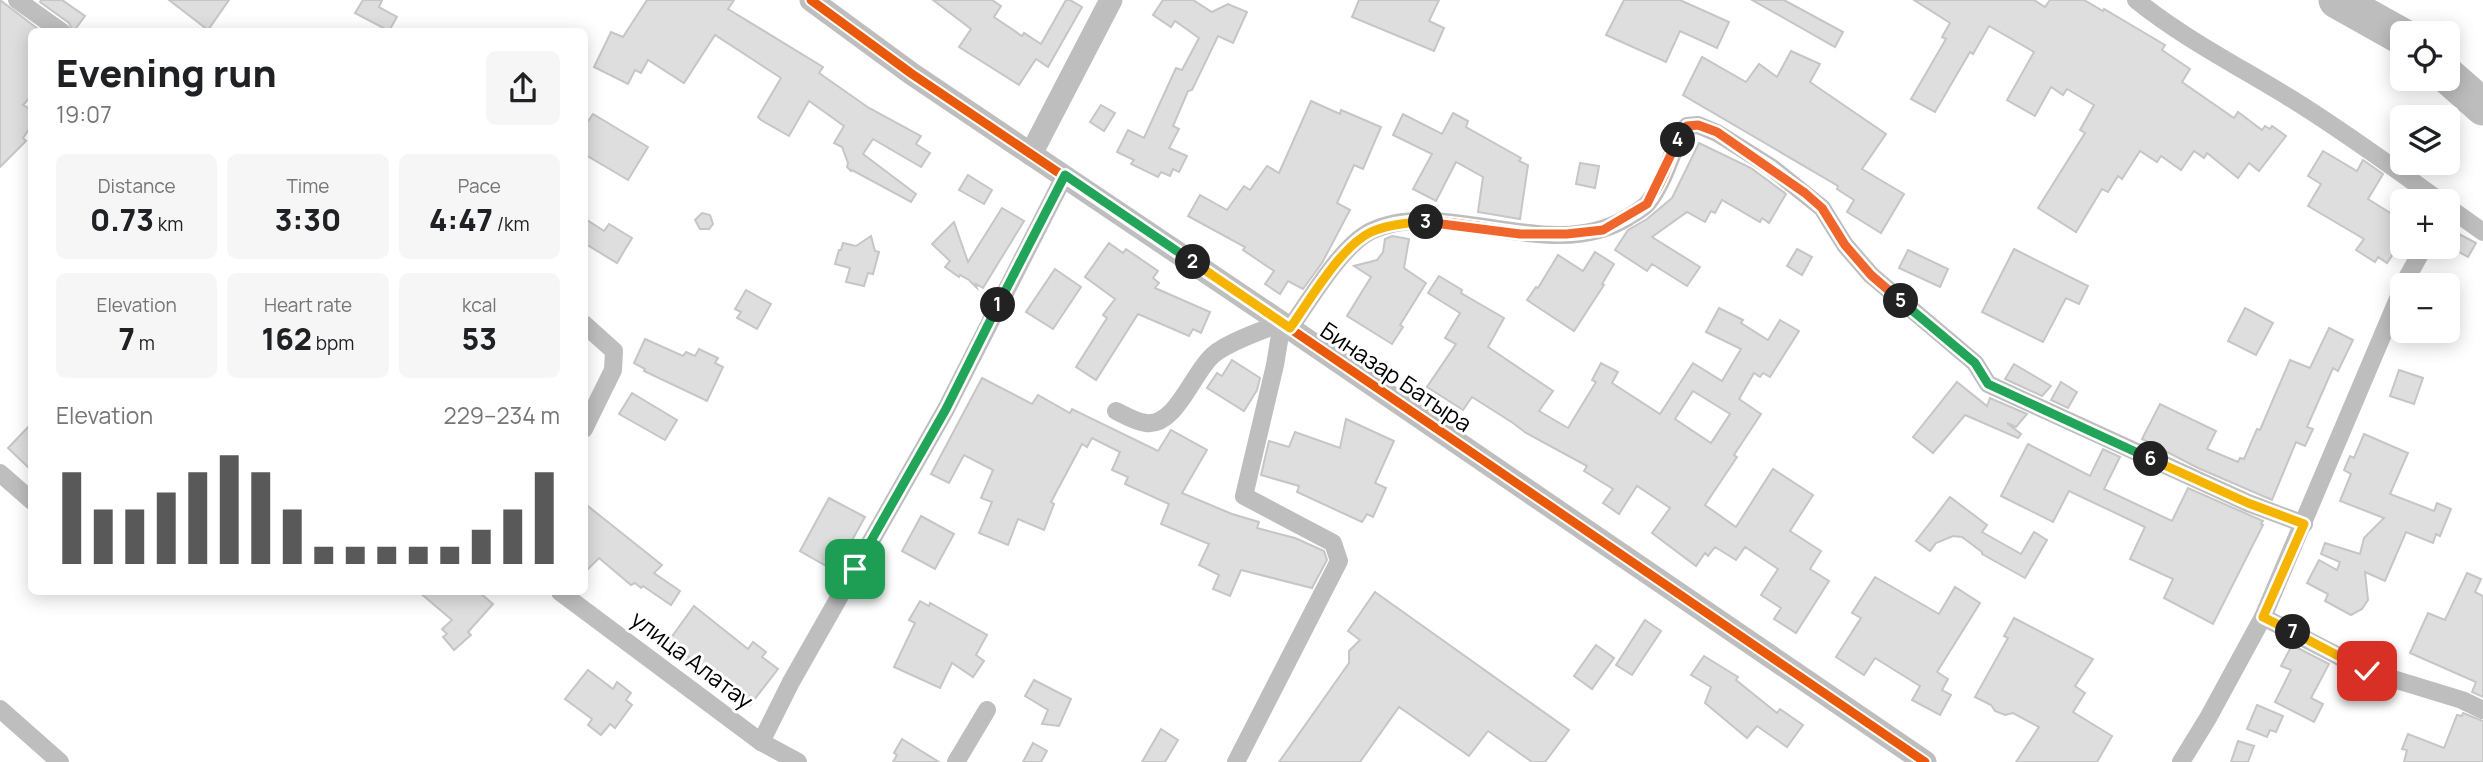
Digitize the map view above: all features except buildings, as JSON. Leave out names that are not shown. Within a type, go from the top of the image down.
[{"type":"street","points":[[17,0],[56,28]]},
{"type":"street","name":"Биназар Батыра","points":[[811,0],[912,74],[1065,175],[1925,762]]},
{"type":"street","points":[[1031,154],[1111,0]]},
{"type":"street","points":[[2136,0],[2166,25],[2293,100],[2423,189]]},
{"type":"street","points":[[1236,762],[1339,561],[1333,543],[1244,496],[1286,326],[1352,244],[1373,231],[1402,223],[1436,222],[1520,234],[1567,234],[1603,230],[1647,204],[1680,135],[1687,126],[1698,125],[1717,132],[1822,208],[1845,245],[1871,275],[1975,363],[1988,384],[2248,503],[2304,524]]},
{"type":"street","points":[[761,742],[790,682],[946,409],[1065,175]]},
{"type":"street","points":[[2460,216],[2483,232]]},
{"type":"street","points":[[2181,762],[2263,617],[2390,317]]},
{"type":"street","points":[[1116,411],[1149,424],[1163,420],[1177,407],[1213,355],[1251,335],[1286,326]]},
{"type":"street","points":[[588,328],[614,351],[613,370],[588,421]]},
{"type":"street","points":[[0,473],[28,498]]},
{"type":"street","name":"улица Алатау","points":[[564,595],[761,742],[798,762]]},
{"type":"street","points":[[2263,617],[2367,671],[2462,700],[2483,710]]},
{"type":"street","points":[[0,709],[60,762]]},
{"type":"street","points":[[956,762],[987,710]]},
{"type":"waterway","points":[[2337,0],[2390,30]]},
{"type":"waterway","points":[[2460,87],[2483,107]]},
{"type":"cycle path","points":[[811,0],[912,74],[1925,762]]},
{"type":"cycle path","points":[[1290,328],[1337,261],[1371,231],[1400,222],[1431,221],[1531,234],[1564,235],[1597,231],[1627,218],[1648,203],[1653,196],[1680,135],[1687,126],[1698,125],[1717,133],[1771,167],[1822,208],[1845,245],[1871,275],[1975,363],[1988,384],[2248,503],[2304,524]]},
{"type":"route","points":[[855,569],[946,409],[1065,175],[1290,328],[1352,244],[1373,231],[1402,223],[1436,222],[1520,234],[1567,234],[1603,230],[1647,204],[1662,178],[1680,135],[1687,126],[1698,125],[1717,132],[1771,167],[1822,208],[1845,245],[1871,275],[1975,363],[1988,384],[2248,503],[2304,524],[2263,617],[2367,671]]}]
